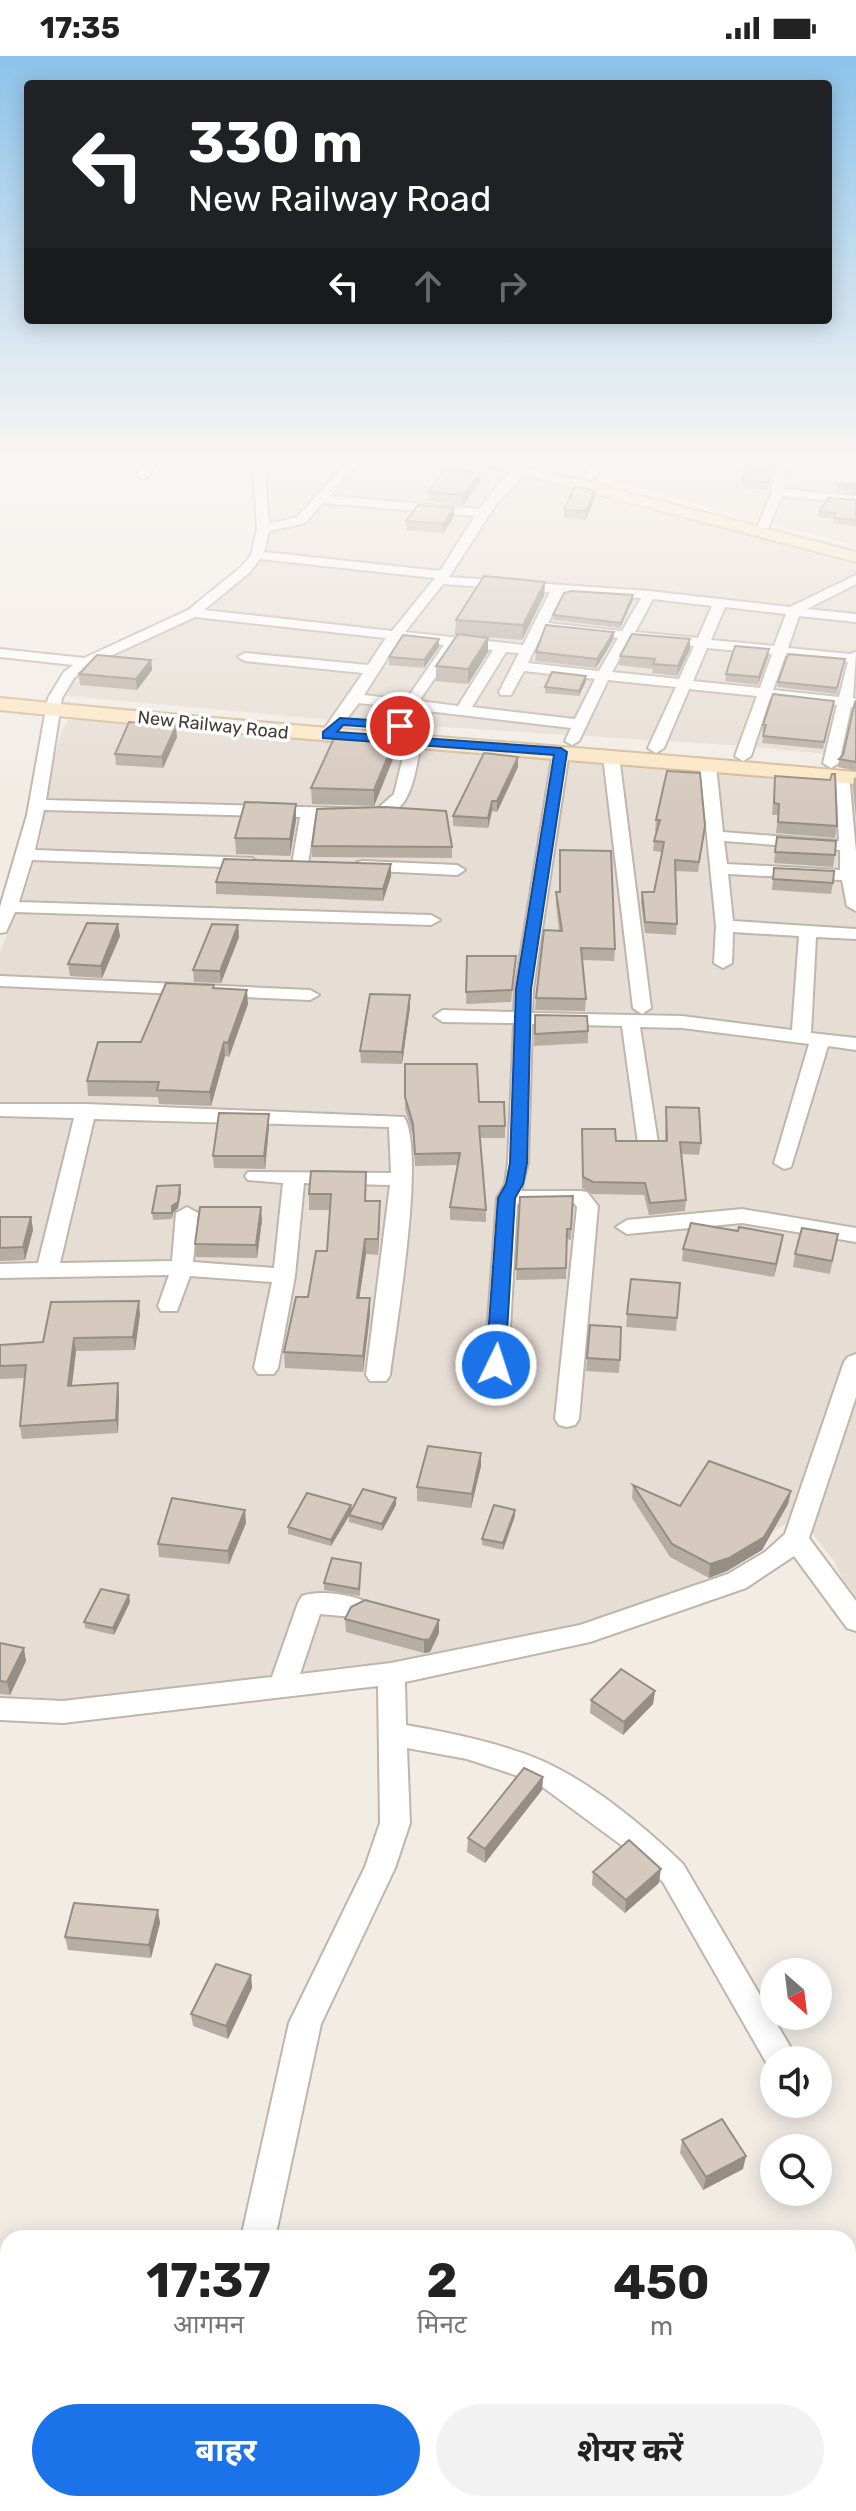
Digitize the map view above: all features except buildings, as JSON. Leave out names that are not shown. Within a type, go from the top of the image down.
[{"type":"main road","name":"New Railway Road","points":[[0,693],[55,703],[334,728],[570,739],[743,756],[847,771]]},
{"type":"main road","name":"New Railway Road","points":[[0,704],[55,703]]},
{"type":"main road","name":"New Railway Road","points":[[334,728],[414,741],[570,739],[611,756],[708,766],[847,771]]},
{"type":"street","points":[[0,928],[26,855],[38,805],[55,703],[64,681],[86,662],[193,613],[241,574]]},
{"type":"street","points":[[406,574],[649,595],[856,618]]},
{"type":"street","points":[[334,728],[396,634],[445,574]]},
{"type":"street","points":[[743,756],[794,610],[856,579]]},
{"type":"street","points":[[506,692],[558,589]]},
{"type":"street","points":[[479,1375],[496,1365],[507,1198],[515,1184],[518,1163],[521,1018],[570,739],[649,595]]},
{"type":"street","points":[[656,748],[720,603]]},
{"type":"street","points":[[193,613],[527,650]]},
{"type":"street","points":[[540,626],[856,658],[850,703],[847,771],[847,846],[856,906]]},
{"type":"street","points":[[410,704],[453,641]]},
{"type":"street","points":[[463,710],[502,647]]},
{"type":"street","points":[[0,653],[86,662]]},
{"type":"street","points":[[245,657],[371,670]]},
{"type":"street","points":[[519,666],[850,703]]},
{"type":"street","points":[[352,698],[463,710],[570,739]]},
{"type":"street","points":[[38,805],[360,815],[393,810],[401,800],[414,741]]},
{"type":"street","points":[[611,756],[648,1143]]},
{"type":"street","points":[[708,766],[725,926],[723,963]]},
{"type":"street","points":[[26,855],[292,864],[308,814]]},
{"type":"street","points":[[716,836],[847,846]]},
{"type":"street","points":[[347,866],[457,870]]},
{"type":"street","points":[[718,869],[849,875]]},
{"type":"street","points":[[9,907],[431,920]]},
{"type":"street","points":[[725,926],[856,934]]},
{"type":"street","points":[[784,1163],[810,1038],[808,932]]},
{"type":"street","points":[[0,981],[310,995]]},
{"type":"street","points":[[443,1016],[521,1018],[636,1014],[856,1044]]},
{"type":"street","points":[[0,1110],[397,1121],[403,1129],[402,1179],[378,1375]]},
{"type":"street","points":[[47,1270],[86,1110]]},
{"type":"street","points":[[255,1176],[402,1179]]},
{"type":"street","points":[[266,1368],[284,1276],[294,1177]]},
{"type":"street","points":[[507,1198],[580,1197],[588,1206],[567,1419]]},
{"type":"street","points":[[169,1306],[182,1268],[187,1213]]},
{"type":"street","points":[[627,1227],[742,1216],[856,1235]]},
{"type":"street","points":[[0,1271],[182,1268],[284,1276]]},
{"type":"street","points":[[0,1709],[63,1712],[391,1674],[581,1635],[737,1581],[774,1559],[796,1539],[856,1362]]},
{"type":"street","points":[[796,1539],[856,1621]]},
{"type":"street","points":[[282,1687],[311,1603],[353,1607]]},
{"type":"street","points":[[260,2230],[305,2023],[392,1837],[395,1823],[391,1674]]},
{"type":"street","points":[[394,1734],[467,1748],[527,1767],[554,1780],[646,1847],[673,1873],[774,2046]]},
{"type":"shaded area","points":[[856,574],[856,757],[744,746],[334,720],[58,695],[96,660],[203,615],[248,575]]},
{"type":"shaded area","points":[[87,718],[856,786],[856,1608],[834,1561],[798,1515],[699,1583],[535,1638],[422,1660],[57,1705],[0,1701],[0,951],[21,903],[38,850],[47,779],[62,731],[68,720]]},
{"type":"route","points":[[400,726],[340,721],[327,735],[561,752],[524,989],[518,1163],[515,1184],[507,1198],[496,1365]]}]
